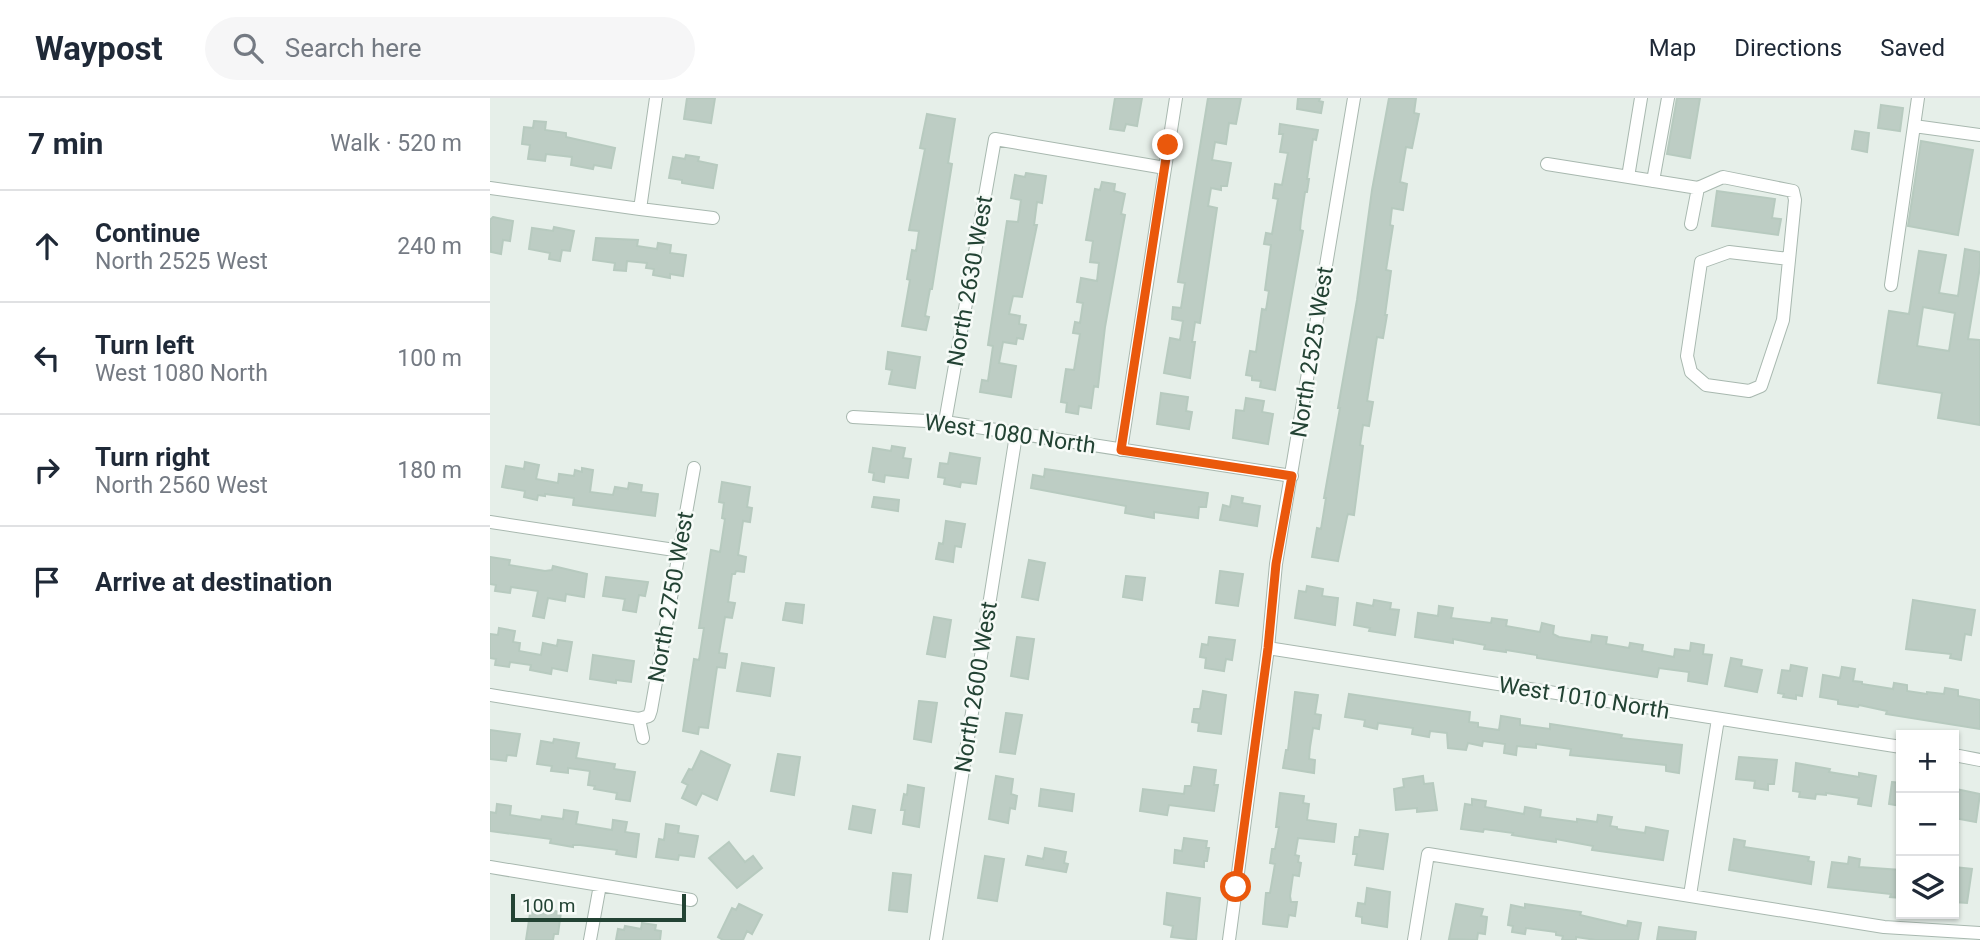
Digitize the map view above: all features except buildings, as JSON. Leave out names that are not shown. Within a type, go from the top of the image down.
[{"type":"street","points":[[640,209],[656,98]]},
{"type":"street","points":[[1121,450],[1176,98]]},
{"type":"street","name":"North 2525 West","points":[[1229,940],[1268,648],[1276,564],[1354,98]]},
{"type":"street","points":[[1628,177],[1640,98]]},
{"type":"street","points":[[1653,181],[1667,98]]},
{"type":"street","points":[[1891,285],[1918,98]]},
{"type":"street","points":[[1914,126],[1980,135]]},
{"type":"street","name":"North 2630 West","points":[[945,422],[995,139],[1165,168]]},
{"type":"street","points":[[1547,163],[1698,188],[1723,177],[1793,191],[1795,200],[1783,320],[1761,386],[1749,391],[1706,384],[1691,372],[1687,356],[1701,262],[1729,252],[1789,259]]},
{"type":"street","points":[[490,188],[713,218]]},
{"type":"street","points":[[1691,224],[1698,188]]},
{"type":"street","name":"West 1080 North","points":[[853,417],[945,422],[1292,476]]},
{"type":"street","name":"North 2600 West","points":[[936,940],[1016,435]]},
{"type":"street","name":"North 2750 West","points":[[639,719],[649,716],[651,709],[694,468]]},
{"type":"street","points":[[490,522],[681,551]]},
{"type":"street","name":"West 1010 North","points":[[1268,648],[1896,746]]},
{"type":"street","points":[[490,695],[639,719],[643,738]]},
{"type":"street","points":[[1690,895],[1717,719]]},
{"type":"street","points":[[1959,756],[1980,760]]},
{"type":"street","points":[[1414,940],[1428,854],[1884,927],[1948,936],[1980,933]]},
{"type":"street","points":[[490,867],[691,900]]},
{"type":"street","points":[[590,940],[600,885]]},
{"type":"route","points":[[1168,145],[1121,450],[1292,476],[1276,564],[1268,648],[1236,887]]}]
